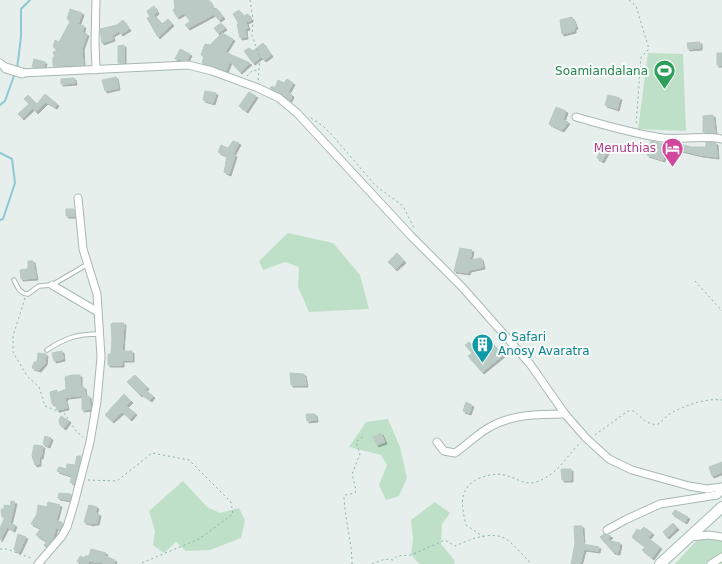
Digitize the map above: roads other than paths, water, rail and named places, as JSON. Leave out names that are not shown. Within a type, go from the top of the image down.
[{"type":"main road","points":[[660,564],[722,507]]},
{"type":"street","points":[[96,0],[96,70]]},
{"type":"street","points":[[3,66],[22,73],[188,65],[242,82],[279,98],[297,113],[412,236],[463,288],[530,364],[565,414],[586,438],[609,459],[632,470],[689,486],[707,489],[722,487]]},
{"type":"street","points":[[576,117],[664,138],[711,137],[722,139]]},
{"type":"street","points":[[38,564],[62,536],[67,527],[90,442],[97,401],[101,357],[97,294],[83,249],[78,198]]},
{"type":"street","points":[[52,285],[98,312]]},
{"type":"street","points":[[437,442],[444,451],[455,452],[482,432],[506,420],[546,414],[565,414]]},
{"type":"street","points":[[607,530],[660,504],[717,495],[722,490]]},
{"type":"street","points":[[688,537],[700,535],[722,537]]},
{"type":"street","points":[[711,564],[722,557]]},
{"type":"lane","points":[[14,280],[19,290],[25,294],[39,286],[52,285],[88,264]]},
{"type":"lane","points":[[47,350],[64,339],[85,334],[100,334]]},
{"type":"waterway","points":[[17,69],[21,37],[21,9],[30,0]]},
{"type":"waterway","points":[[0,105],[5,101],[15,73]]},
{"type":"waterway","points":[[0,153],[12,159],[15,183],[3,219],[0,220]]},
{"type":"place","name":"Soamiandalana","points":[[664,90]]},
{"type":"place","name":"Menuthias","points":[[672,168]]},
{"type":"place","name":"O Safari Anosy Avaratra","points":[[483,364]]}]
